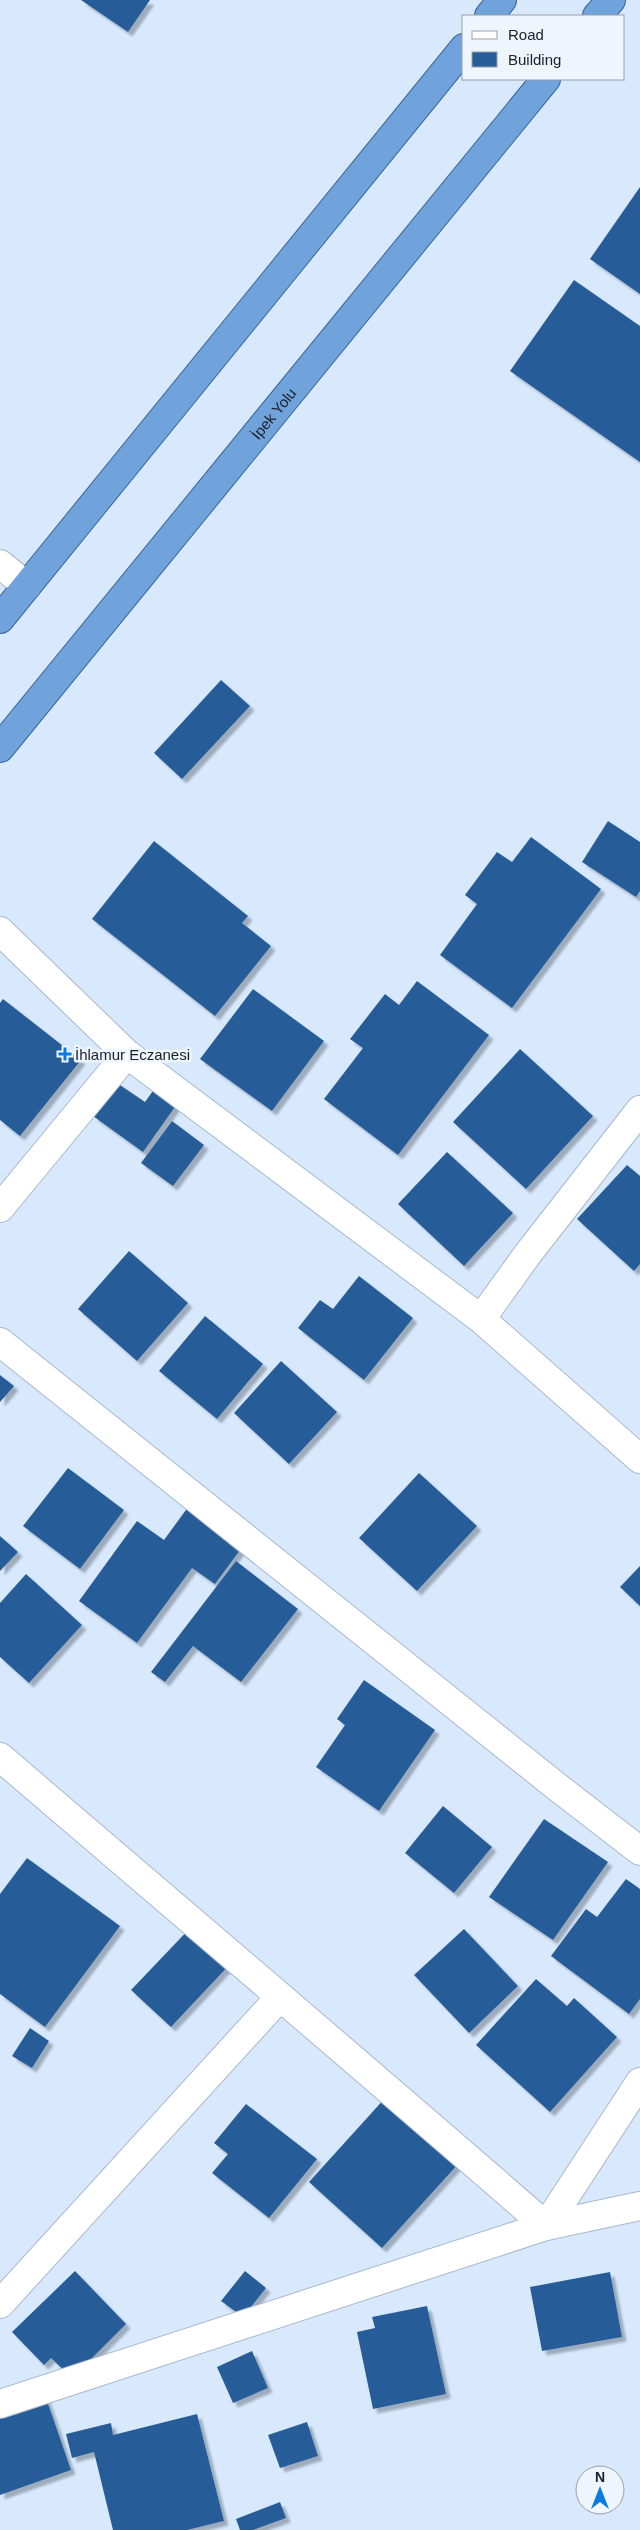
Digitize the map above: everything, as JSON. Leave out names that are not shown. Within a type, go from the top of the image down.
[{"type":"highway","points":[[490,15],[502,0]]},
{"type":"highway","points":[[598,15],[611,0]]},
{"type":"highway","points":[[0,619],[462,50]]},
{"type":"highway","name":"İpek Yolu","points":[[0,748],[545,80]]},
{"type":"street","points":[[0,564],[27,586]]},
{"type":"street","points":[[0,932],[127,1054],[481,1320],[640,1459]]},
{"type":"street","points":[[0,1208],[127,1054]]},
{"type":"street","points":[[481,1320],[528,1255],[640,1110]]},
{"type":"street","points":[[0,1342],[640,1851]]},
{"type":"street","points":[[0,1758],[546,2226]]},
{"type":"street","points":[[0,2304],[279,1998]]},
{"type":"street","points":[[546,2226],[640,2082]]},
{"type":"street","points":[[0,2404],[546,2226],[640,2206]]},
{"type":"building","points":[[81,0],[150,0],[128,32]]},
{"type":"building","points":[[640,187],[640,294],[590,259]]},
{"type":"building","points":[[574,280],[640,326],[640,462],[510,371]]},
{"type":"building","points":[[221,680],[250,706],[182,779],[154,753]]},
{"type":"building","points":[[608,821],[640,842],[640,891],[636,897],[582,862]]},
{"type":"building","points":[[531,837],[601,889],[512,1008],[440,955],[477,904],[465,895],[497,852],[512,862]]},
{"type":"building","points":[[154,841],[248,916],[242,923],[271,946],[215,1016],[92,919]]},
{"type":"building","points":[[417,981],[489,1035],[398,1155],[324,1099],[363,1048],[350,1039],[385,994],[399,1005]]},
{"type":"building","points":[[253,989],[324,1041],[272,1111],[200,1059]]},
{"type":"building","points":[[3,999],[81,1060],[20,1136],[0,1120],[0,1003]]},
{"type":"building","points":[[520,1049],[593,1116],[526,1189],[453,1122]]},
{"type":"building","points":[[117,1083],[145,1102],[155,1088],[177,1104],[143,1152],[93,1116]]},
{"type":"building","points":[[172,1121],[204,1145],[173,1186],[141,1163]]},
{"type":"building","points":[[447,1152],[513,1213],[464,1266],[398,1204]]},
{"type":"building","points":[[627,1165],[640,1176],[640,1264],[634,1271],[577,1219]]},
{"type":"building","points":[[129,1251],[188,1303],[137,1361],[78,1309]]},
{"type":"building","points":[[359,1276],[413,1318],[364,1380],[298,1328],[320,1300],[333,1309]]},
{"type":"building","points":[[205,1316],[263,1364],[217,1419],[159,1371]]},
{"type":"building","points":[[281,1361],[337,1412],[289,1464],[234,1413]]},
{"type":"building","points":[[0,1375],[14,1386],[0,1402]]},
{"type":"building","points":[[68,1468],[124,1510],[80,1569],[23,1526]]},
{"type":"building","points":[[419,1473],[477,1526],[417,1591],[359,1538]]},
{"type":"building","points":[[191,1503],[246,1542],[215,1584],[192,1568],[137,1643],[79,1601],[137,1521],[164,1540]]},
{"type":"building","points":[[0,1536],[18,1552],[0,1571]]},
{"type":"building","points":[[236,1561],[298,1609],[241,1682],[193,1646],[165,1682],[151,1672]]},
{"type":"building","points":[[640,1566],[640,1606],[620,1587]]},
{"type":"building","points":[[26,1574],[82,1625],[29,1683],[0,1657],[0,1603]]},
{"type":"building","points":[[364,1680],[435,1730],[379,1811],[316,1767],[345,1725],[337,1719]]},
{"type":"building","points":[[443,1806],[492,1847],[454,1893],[405,1853]]},
{"type":"building","points":[[544,1819],[608,1862],[553,1940],[489,1897]]},
{"type":"building","points":[[27,1858],[120,1926],[45,2027],[0,1994],[0,1894]]},
{"type":"building","points":[[626,1879],[640,1889],[640,1999],[629,2014],[551,1956],[586,1909],[597,1917]]},
{"type":"building","points":[[192,1926],[232,1962],[171,2027],[131,1990]]},
{"type":"building","points":[[464,1929],[518,1986],[469,2033],[414,1975]]},
{"type":"building","points":[[536,1979],[567,2006],[574,1998],[617,2037],[550,2112],[476,2045]]},
{"type":"building","points":[[30,2028],[49,2041],[32,2068],[12,2056]]},
{"type":"building","points":[[386,2097],[459,2163],[382,2248],[309,2182]]},
{"type":"building","points":[[246,2104],[317,2159],[269,2218],[212,2173],[228,2154],[214,2143]]},
{"type":"building","points":[[75,2271],[126,2324],[72,2378],[51,2358],[44,2365],[12,2332]]},
{"type":"building","points":[[245,2271],[266,2288],[243,2317],[221,2301]]},
{"type":"building","points":[[610,2272],[622,2337],[542,2351],[530,2287]]},
{"type":"building","points":[[427,2306],[446,2394],[373,2409],[357,2332],[375,2328],[372,2317]]},
{"type":"building","points":[[252,2351],[268,2388],[233,2403],[217,2367]]},
{"type":"building","points":[[46,2398],[71,2470],[0,2495],[0,2414]]},
{"type":"building","points":[[197,2414],[224,2521],[187,2530],[113,2530],[94,2452],[72,2458],[66,2434],[111,2423],[113,2435]]},
{"type":"building","points":[[307,2422],[318,2456],[280,2468],[268,2435]]},
{"type":"building","points":[[280,2502],[286,2518],[253,2530],[240,2530],[236,2519]]},
{"type":"place","name":"İhlamur Eczanesi","points":[[65,1054]]}]
